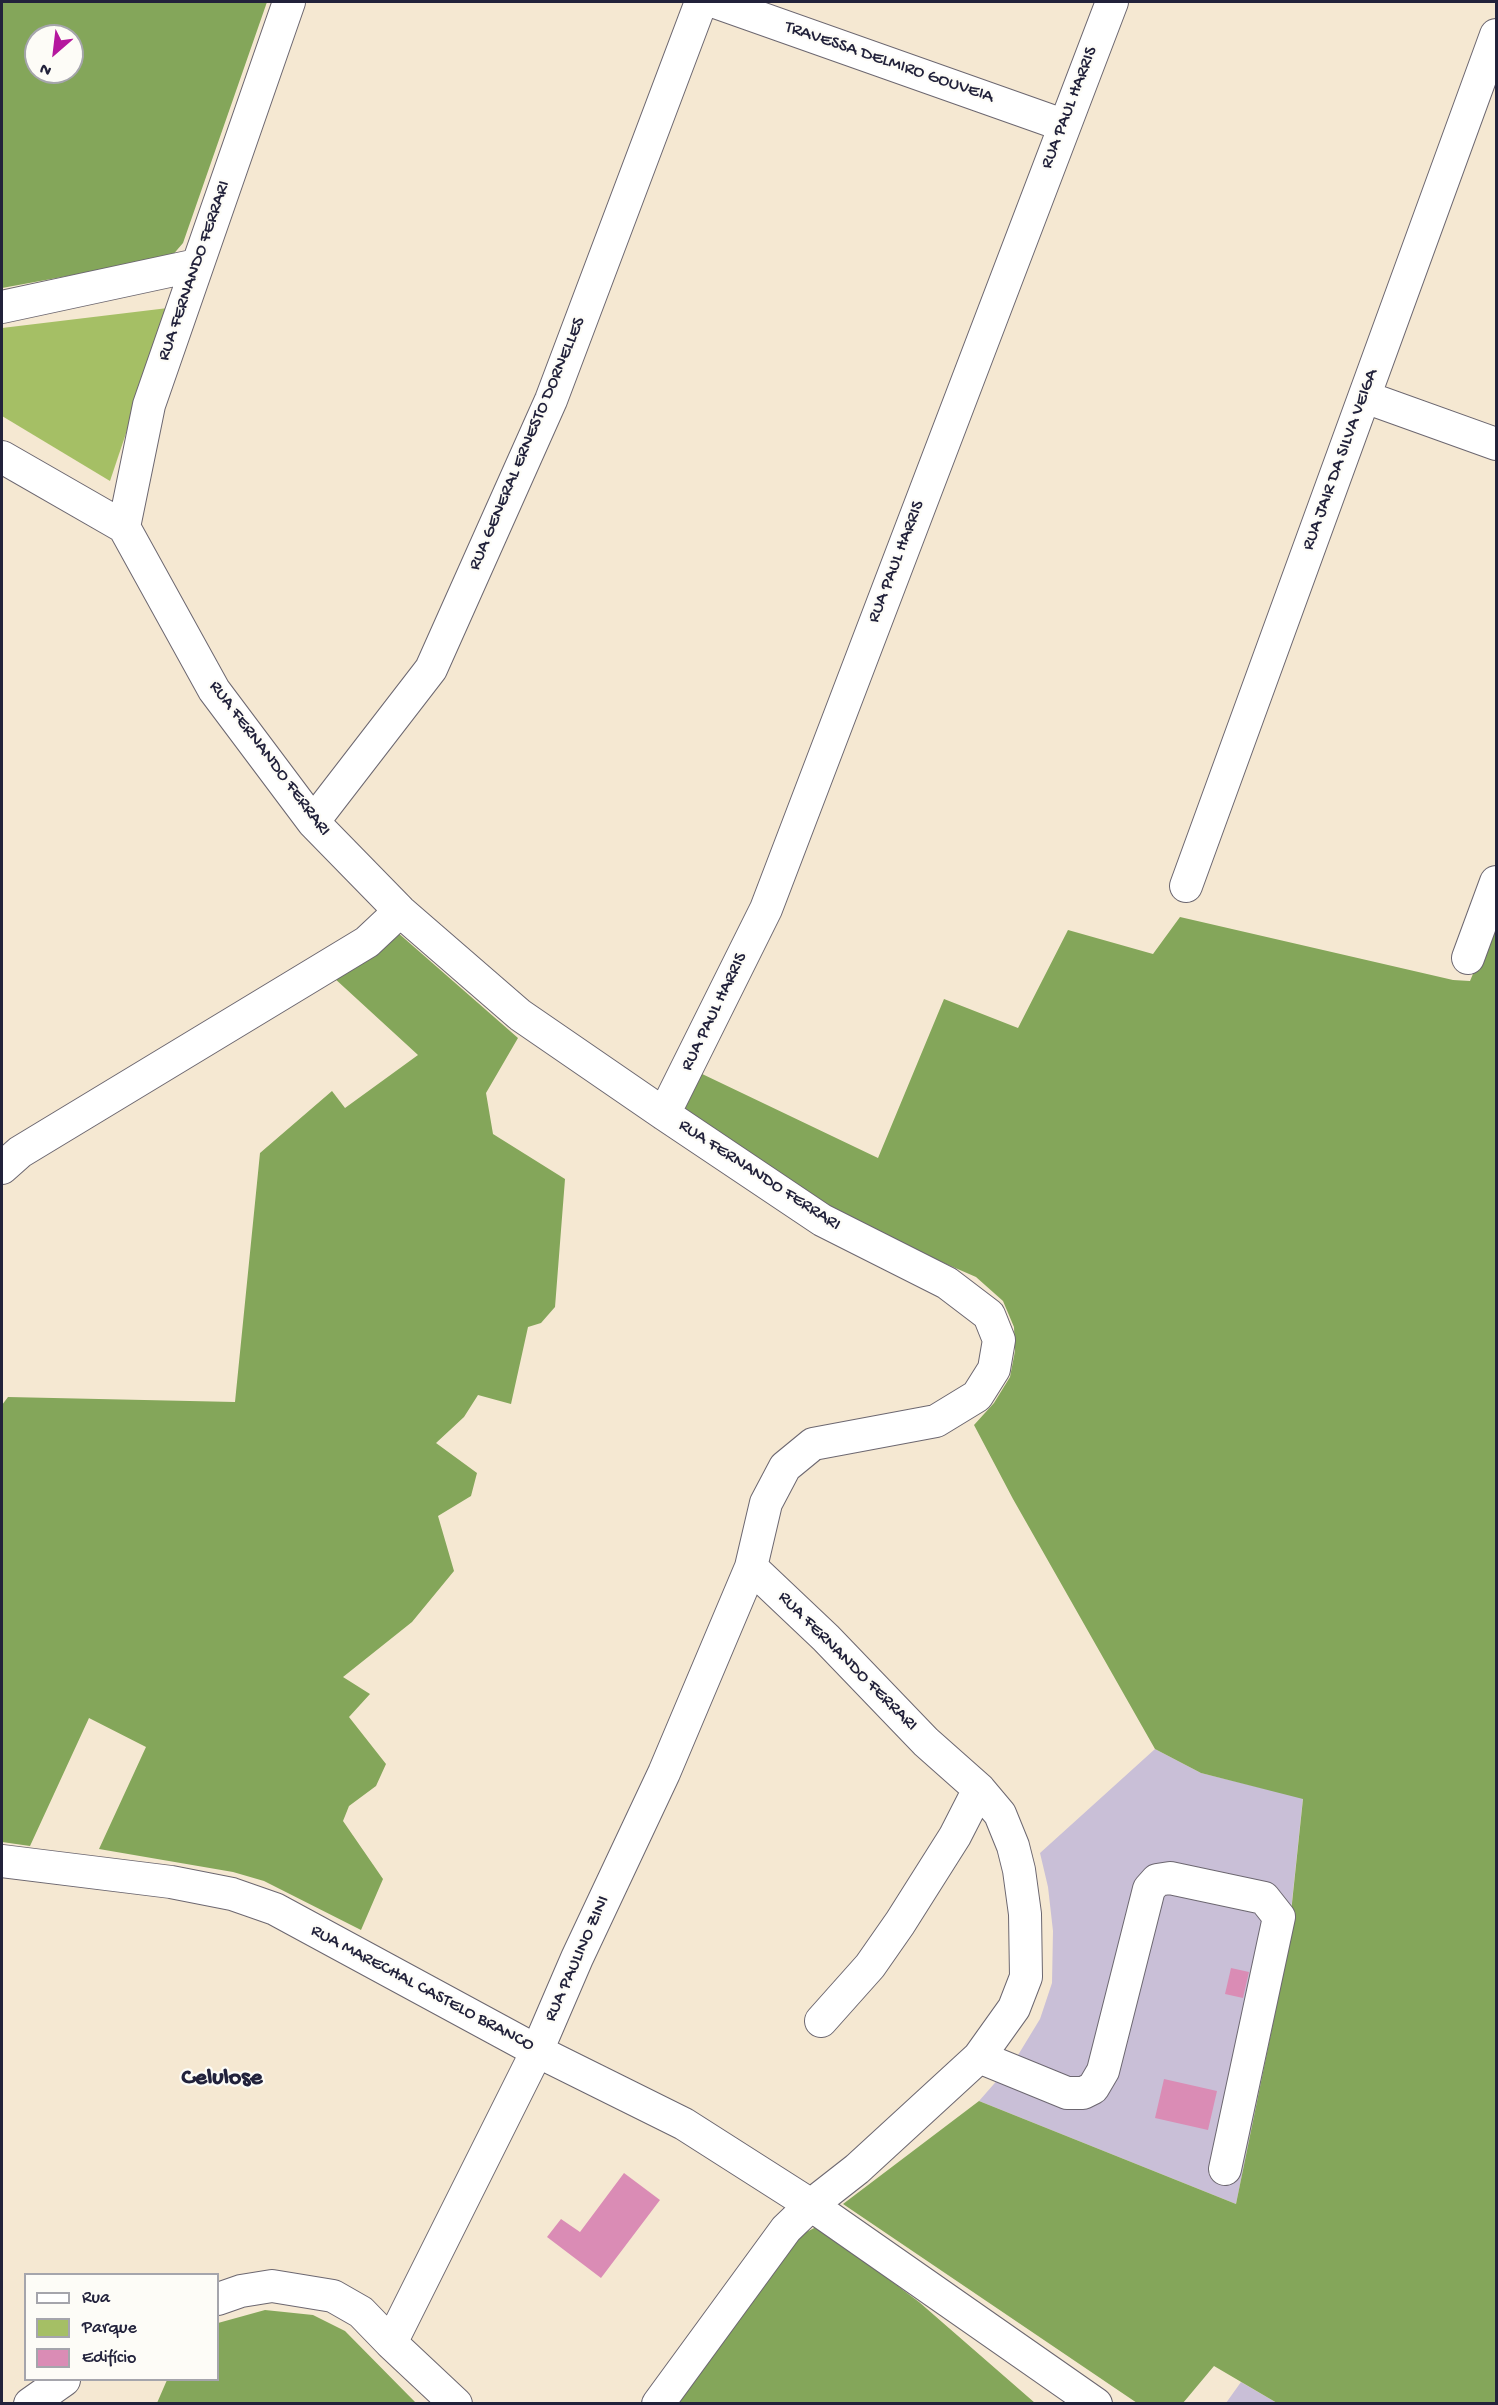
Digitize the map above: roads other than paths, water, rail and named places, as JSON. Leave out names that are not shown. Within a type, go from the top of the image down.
[{"type":"street","name":"RUA FERNANDO FERRARI","points":[[289,2],[150,405],[124,527],[214,690],[313,822],[400,911],[520,1015],[664,1114],[822,1220],[947,1283],[989,1315],[999,1340],[994,1370],[978,1396],[936,1420],[813,1444],[785,1467],[766,1503],[751,1566],[826,1638],[926,1742],[979,1789],[1000,1814],[1013,1846],[1019,1870],[1025,1914],[1026,1977],[1014,2008],[979,2057],[857,2169],[811,2205],[786,2229],[658,2403]]},
{"type":"street","name":"RUA GENERAL ERNESTO DORNELLES","points":[[313,822],[431,669],[551,400],[701,2]]},
{"type":"street","name":"TRAVESSA DELMIRO GOUVEIA","points":[[715,2],[1064,125]]},
{"type":"street","name":"RUA PAUL HARRIS","points":[[664,1114],[766,909],[1112,2]]},
{"type":"street","name":"RUA JAIR DA SILVA VEIGA","points":[[1186,886],[1497,35]]},
{"type":"street","points":[[2,307],[197,265]]},
{"type":"street","points":[[1365,397],[1497,444]]},
{"type":"street","points":[[2,457],[124,527]]},
{"type":"street","points":[[1468,958],[1497,882]]},
{"type":"street","points":[[2,1168],[20,1152],[367,942],[400,911]]},
{"type":"street","name":"RUA PAULINO ZINI","points":[[391,2343],[537,2051],[577,1958],[664,1773],[751,1566]]},
{"type":"street","points":[[821,2021],[870,1966],[900,1923],[955,1836],[979,1789]]},
{"type":"street","name":"RUA MARECHAL CASTELO BRANCO","points":[[2,1861],[171,1881],[232,1894],[275,1909],[537,2051],[684,2124],[811,2205],[1096,2403]]},
{"type":"street","points":[[979,2057],[1067,2093],[1083,2093],[1093,2088],[1103,2071],[1149,1889],[1157,1880],[1170,1878],[1264,1898],[1279,1917],[1225,2169]]},
{"type":"street","points":[[219,2299],[241,2291],[272,2286],[333,2296],[361,2312],[456,2403]]},
{"type":"street","points":[[30,2403],[61,2381]]},
{"type":"district","name":"Celulose","points":[[222,2079]]}]
